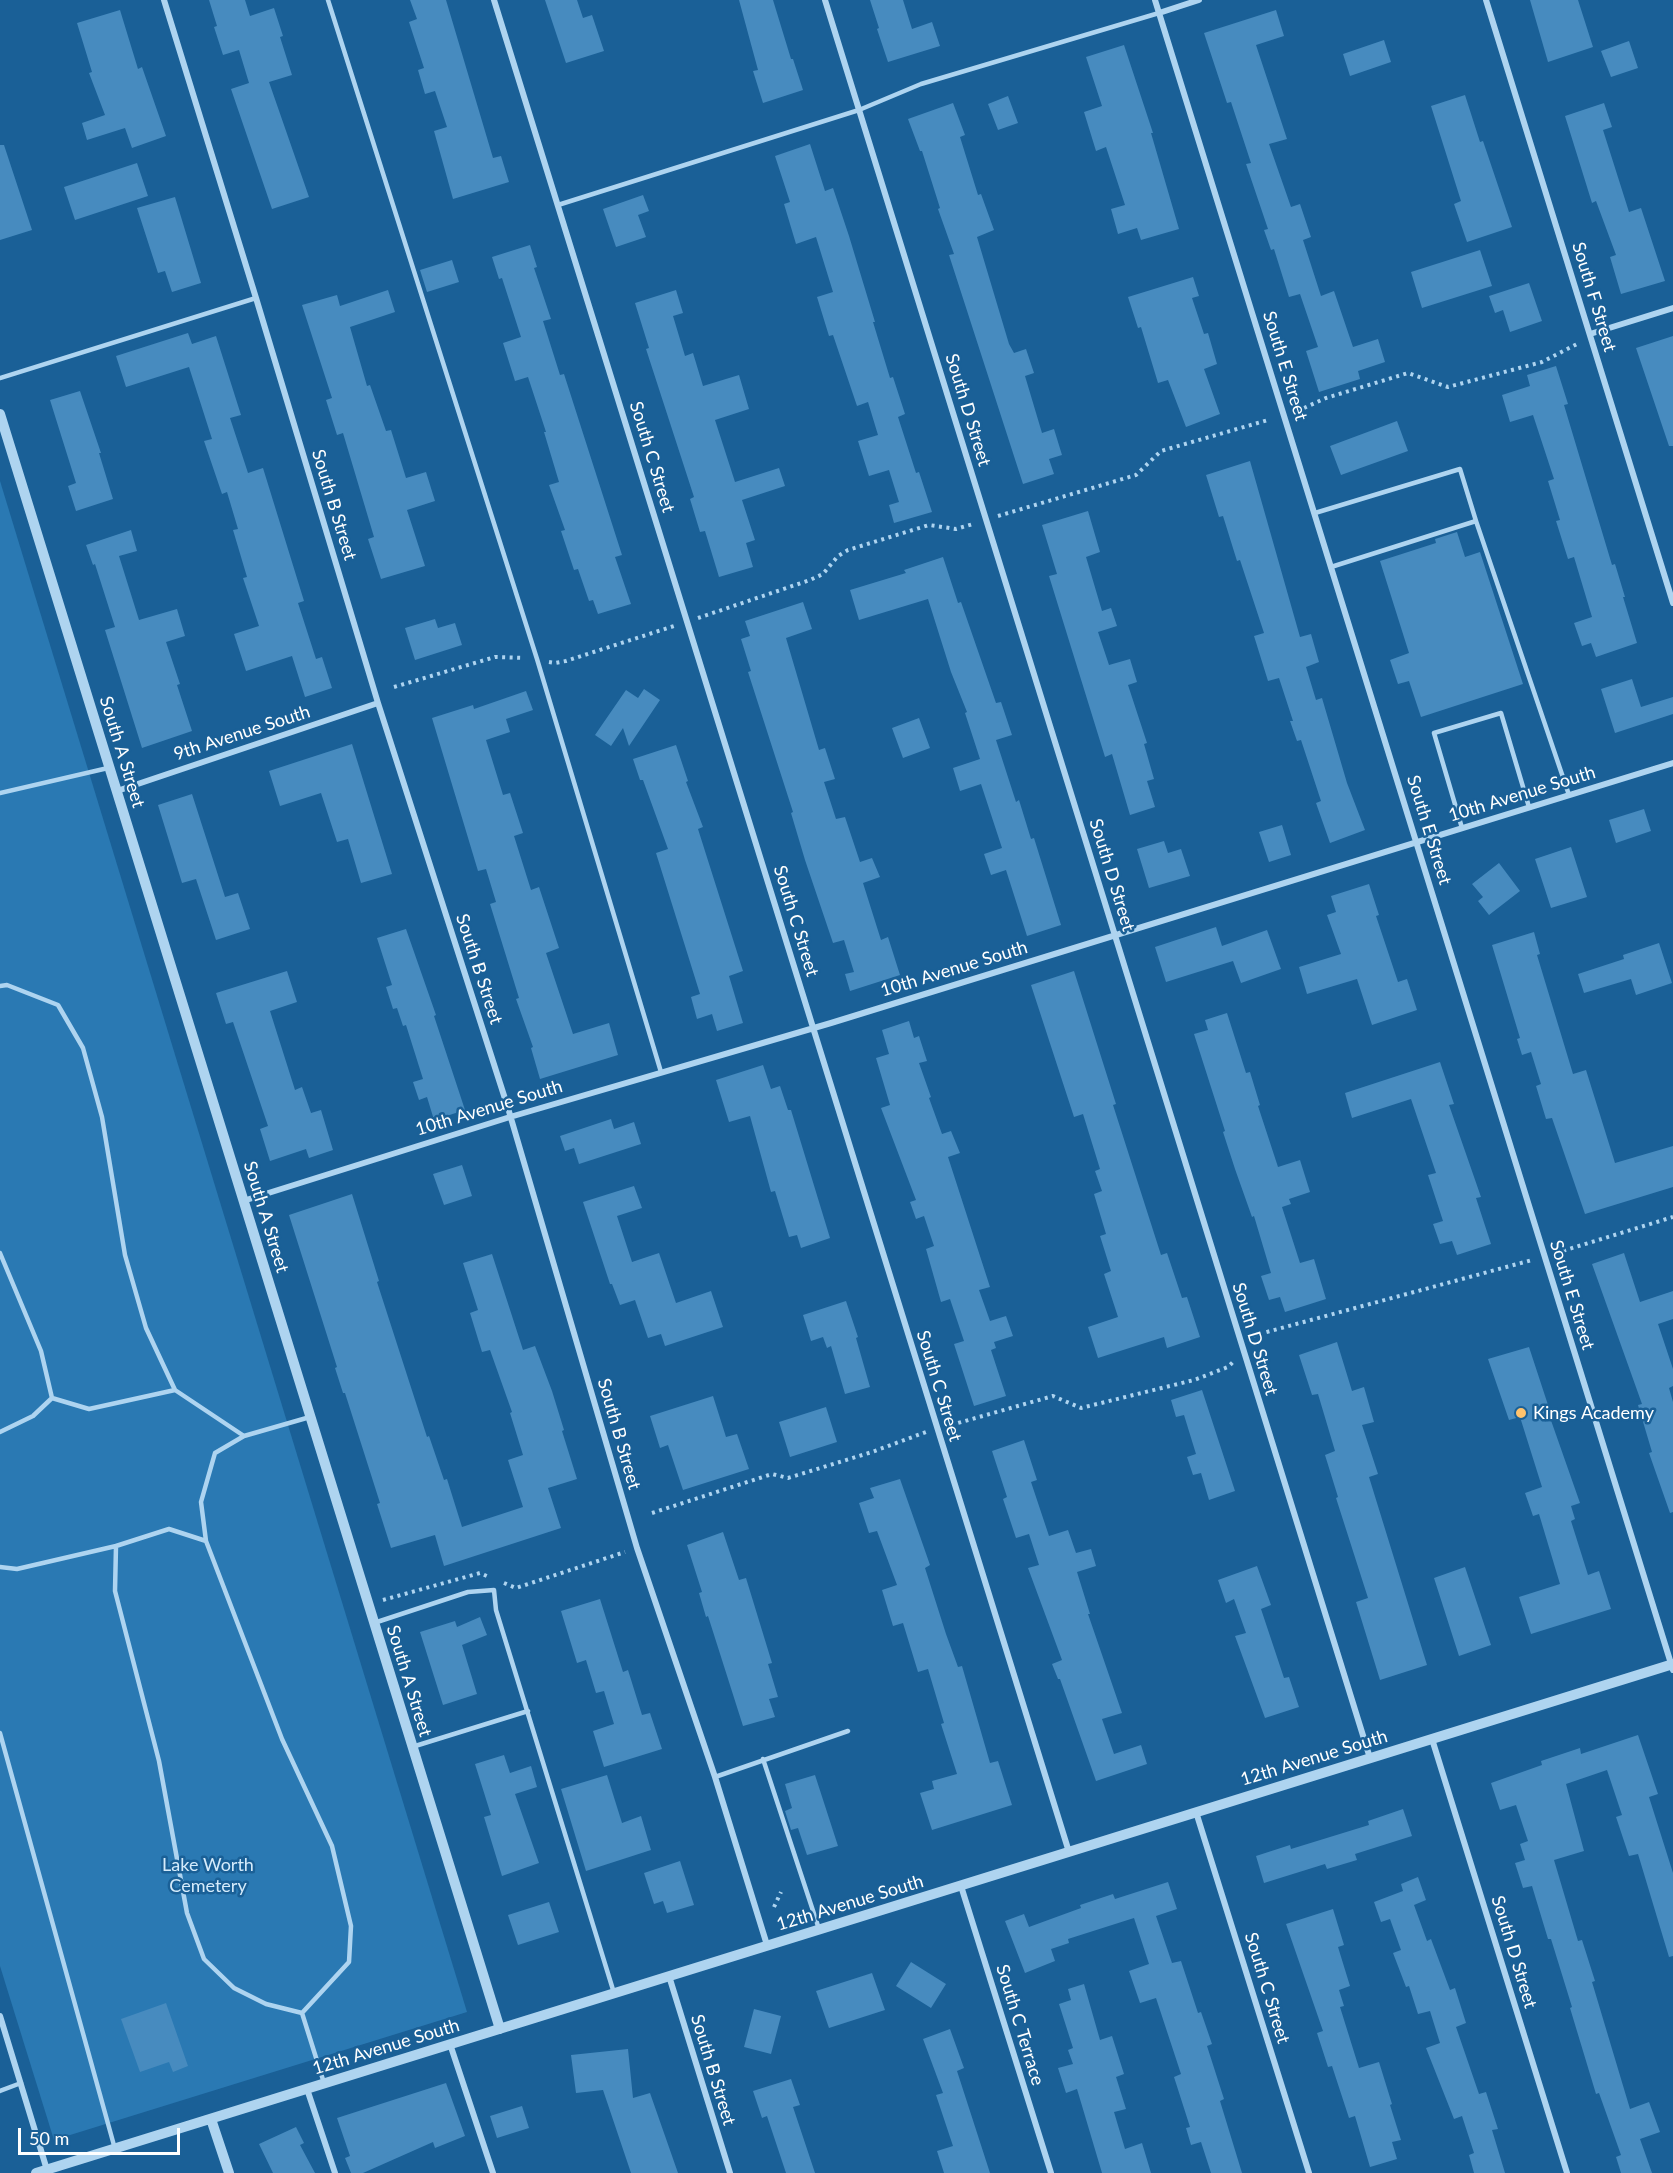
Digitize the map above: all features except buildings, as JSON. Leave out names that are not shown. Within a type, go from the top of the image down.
[{"type":"street","name":"South B Street","points":[[164,0],[378,704],[510,1117],[637,1548],[715,1777],[767,1946]]},
{"type":"street","name":"South C Street","points":[[494,0],[1069,1852]]},
{"type":"street","name":"South D Street","points":[[825,0],[1370,1758]]},
{"type":"street","name":"South E Street","points":[[1155,0],[1672,1666]]},
{"type":"street","points":[[1159,13],[1199,0]]},
{"type":"street","name":"South F Street","points":[[1486,0],[1673,603]]},
{"type":"street","points":[[1590,334],[1673,308]]},
{"type":"street","name":"South A Street","points":[[0,414],[500,2029]]},
{"type":"street","name":"9th Avenue South","points":[[117,791],[378,704]]},
{"type":"street","name":"10th Avenue South","points":[[243,1201],[510,1117],[813,1028],[1673,763]]},
{"type":"street","name":"12th Avenue South","points":[[36,2173],[1672,1666]]},
{"type":"street","name":"South D Street","points":[[1432,1739],[1567,2173]]},
{"type":"street","name":"South C Street","points":[[1196,1812],[1309,2173]]},
{"type":"street","name":"South C Terrace","points":[[961,1886],[1051,2173]]},
{"type":"street","name":"South B Street","points":[[669,1976],[730,2173]]},
{"type":"street","points":[[0,2016],[47,2169]]},
{"type":"street","points":[[450,2044],[493,2173]]},
{"type":"street","points":[[307,2089],[335,2173]]},
{"type":"street","points":[[212,2119],[229,2173]]},
{"type":"lane","points":[[328,0],[537,659],[661,1072]]},
{"type":"lane","points":[[558,205],[859,110],[921,84],[1159,13]]},
{"type":"lane","points":[[0,378],[256,298]]},
{"type":"lane","points":[[1315,513],[1460,469],[1569,795]]},
{"type":"lane","points":[[1331,567],[1476,521]]},
{"type":"lane","points":[[1462,828],[1434,733],[1501,713],[1529,807]]},
{"type":"lane","points":[[0,793],[109,768]]},
{"type":"lane","points":[[0,986],[7,985],[58,1005],[83,1048],[102,1117],[125,1256],[146,1328],[175,1390],[244,1436]]},
{"type":"lane","points":[[0,1253],[41,1351],[52,1398]]},
{"type":"lane","points":[[52,1398],[89,1409],[175,1390]]},
{"type":"lane","points":[[0,1432],[33,1416],[52,1398]]},
{"type":"lane","points":[[302,2013],[349,1962],[351,1926],[332,1846],[282,1739],[206,1541],[201,1502],[215,1453],[244,1436],[310,1417]]},
{"type":"lane","points":[[0,1567],[17,1569],[116,1546],[169,1529],[206,1541]]},
{"type":"lane","points":[[116,1546],[116,1590],[159,1761],[187,1913],[204,1959],[234,1988],[266,2004],[302,2013]]},
{"type":"lane","points":[[375,1623],[468,1593],[494,1590],[496,1610],[614,1993]]},
{"type":"lane","points":[[412,1747],[528,1711]]},
{"type":"lane","points":[[715,1777],[848,1731]]},
{"type":"lane","points":[[0,1733],[115,2149]]},
{"type":"lane","points":[[763,1759],[819,1929]]},
{"type":"lane","points":[[302,2013],[324,2083]]},
{"type":"lane","points":[[0,2091],[21,2083]]},
{"type":"path","points":[[1304,408],[1326,398],[1408,373],[1448,387],[1542,362],[1577,344]]},
{"type":"path","points":[[687,621],[810,580],[823,574],[838,556],[848,550],[929,525],[956,529],[1136,475],[1161,451],[1268,420]]},
{"type":"path","points":[[652,1513],[772,1474],[788,1478],[936,1429],[1053,1396],[1081,1408],[1194,1380],[1228,1367],[1243,1353],[1253,1335],[1545,1256],[1673,1217]]},
{"type":"path","points":[[774,1907],[781,1892]]},
{"type":"green space","name":"Lake Worth Cemetery","points":[[0,481],[467,2012],[54,2140],[0,1966]]},
{"type":"place","name":"Kings Academy","points":[[1521,1413]]}]
